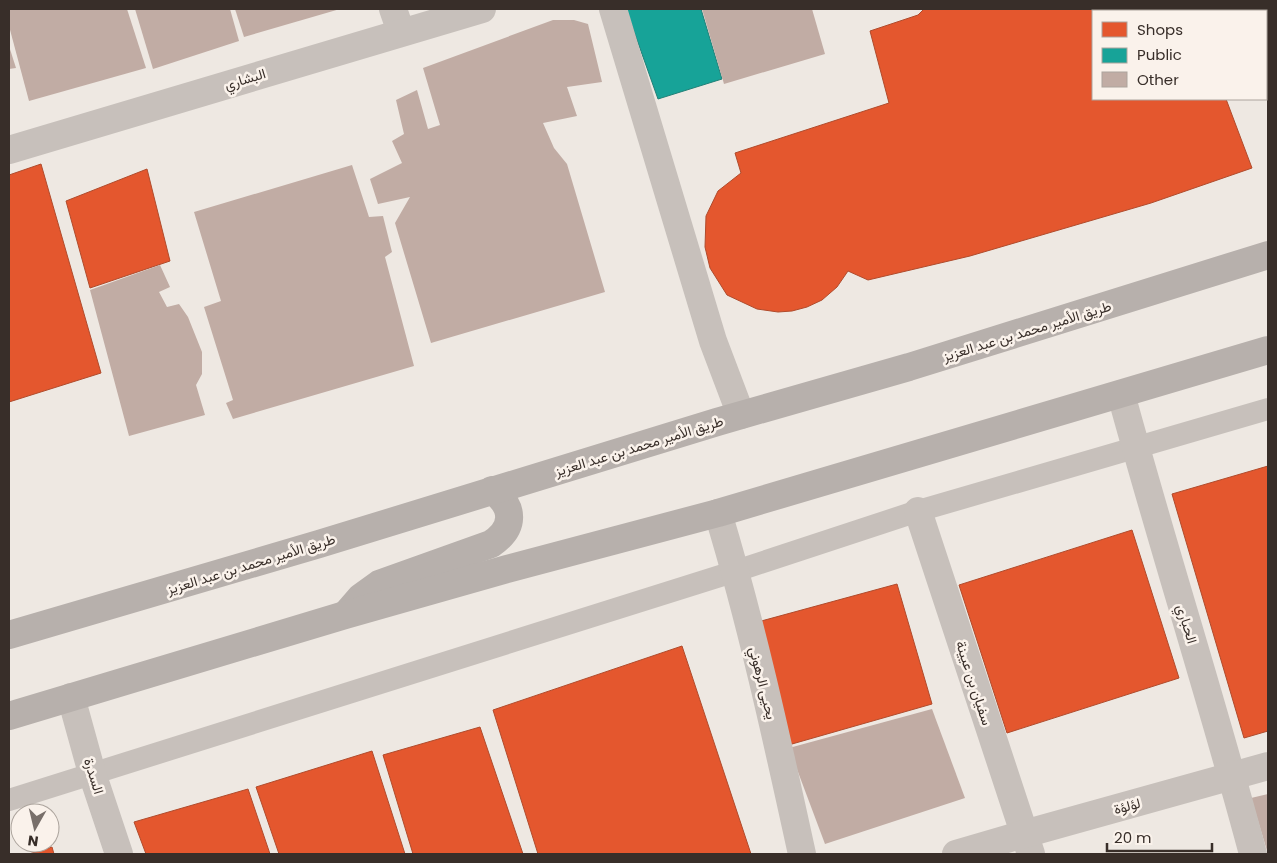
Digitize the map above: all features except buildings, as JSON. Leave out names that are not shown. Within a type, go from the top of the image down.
[{"type":"main road","name":"طريق الأمير محمد بن عبد العزيز","points":[[9,635],[309,547],[741,415],[908,367],[1268,255]]},
{"type":"main road","points":[[9,716],[346,615],[507,569],[718,513],[1268,350]]},
{"type":"main road","points":[[346,615],[361,597],[379,584],[491,544],[500,537],[507,528],[509,517],[507,506],[501,497],[492,490]]},
{"type":"street","name":"البشاري","points":[[9,150],[397,21],[482,9]]},
{"type":"street","points":[[612,9],[713,341],[741,415]]},
{"type":"street","name":"الحباري","points":[[1121,394],[1253,854]]},
{"type":"street","points":[[9,800],[918,512],[1268,409]]},
{"type":"street","name":"سفيان بن عيينة","points":[[918,512],[1027,844]]},
{"type":"street","name":"يحيى الرهوني","points":[[718,513],[736,571],[776,734],[802,854]]},
{"type":"street","name":"السدرة","points":[[72,697],[92,773],[119,854]]},
{"type":"street","name":"لؤلؤة","points":[[956,854],[1027,844],[1268,766]]}]
